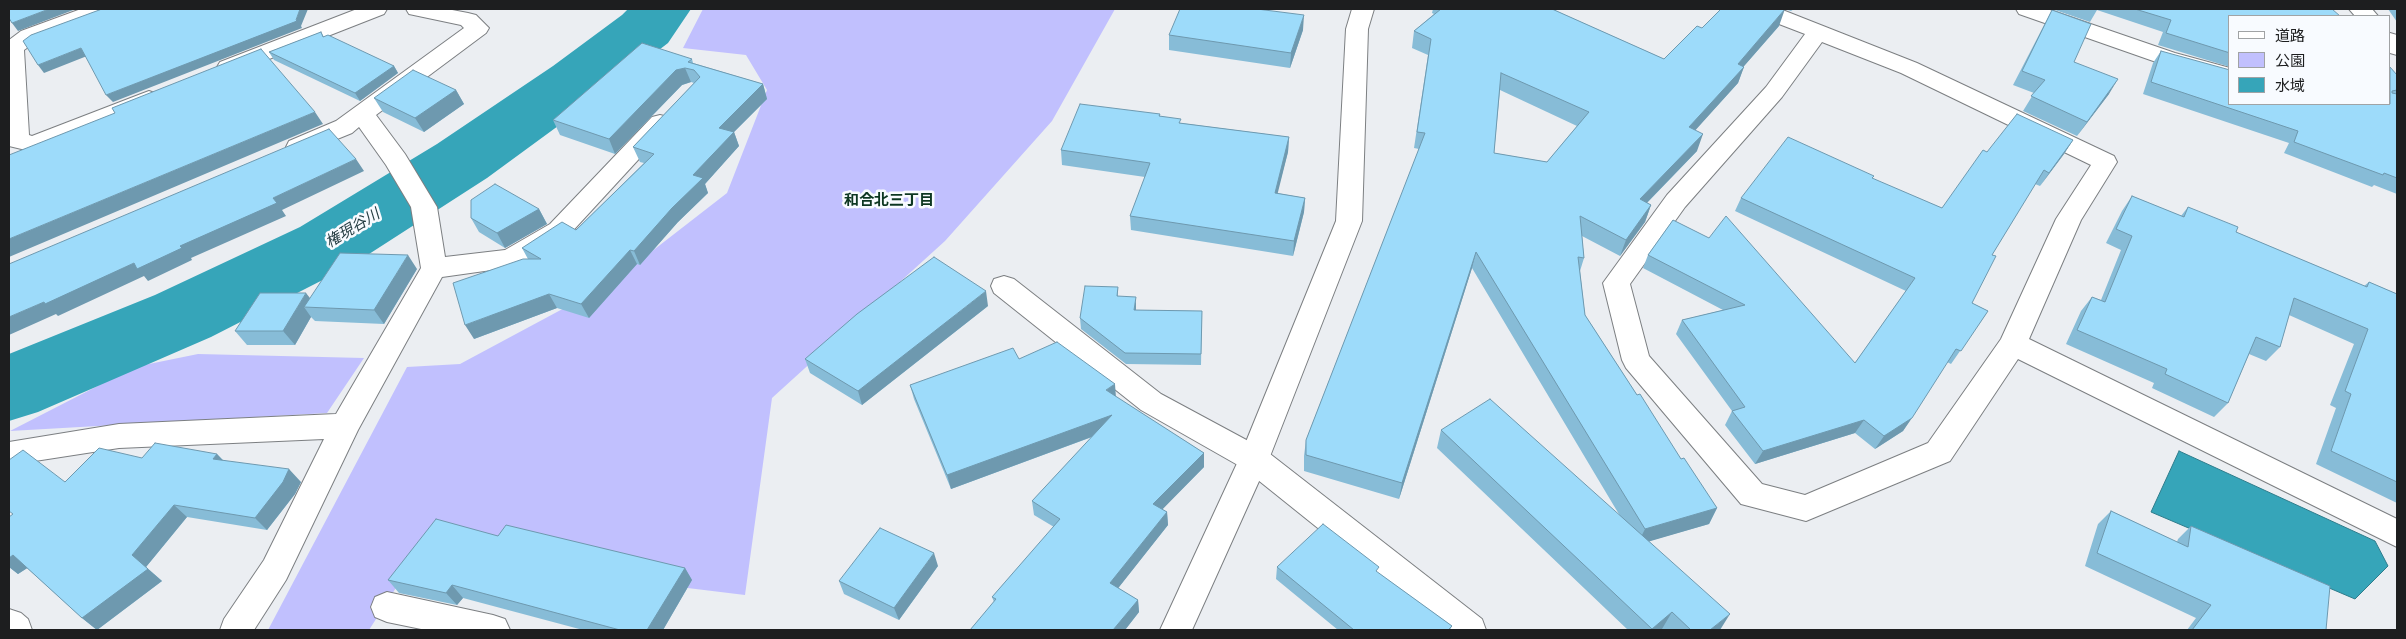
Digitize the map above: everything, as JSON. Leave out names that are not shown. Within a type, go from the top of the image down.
[{"type":"street","points":[[34,144],[18,140],[13,48],[29,36],[101,9]]},
{"type":"street","points":[[206,76],[376,9]]},
{"type":"street","points":[[280,154],[344,127],[478,28],[468,20],[417,9]]},
{"type":"street","points":[[1176,630],[1254,459],[1350,221],[1357,29],[1363,9]]},
{"type":"street","points":[[1761,9],[1909,68],[2105,162],[2069,219],[2012,344],[1939,452],[1806,508],[1752,495],[1636,360],[1616,283],[1676,201],[1774,92],[1818,32]]},
{"type":"street","points":[[2027,9],[2168,58],[2228,75]]},
{"type":"street","points":[[9,155],[170,90]]},
{"type":"street","points":[[434,268],[510,259],[559,230],[678,105]]},
{"type":"street","points":[[236,630],[275,570],[346,426],[434,268],[424,207],[396,160],[362,114]]},
{"type":"street","points":[[1004,286],[1151,402],[1254,459],[1470,630]]},
{"type":"street","points":[[2012,344],[2397,534]]},
{"type":"street","points":[[9,455],[18,451],[118,436],[346,426]]},
{"type":"street","points":[[387,607],[493,630]]},
{"type":"street","points":[[9,624],[16,630]]},
{"type":"green space","points":[[703,9],[1115,9],[1052,121],[945,241],[772,398],[745,595],[417,555],[369,630],[268,630],[407,367],[460,364],[611,283],[727,193],[767,90],[746,55],[683,48]]},
{"type":"green space","points":[[198,354],[364,358],[327,413],[10,431],[121,374],[144,365]]},
{"type":"water","points":[[2179,451],[2375,541],[2388,566],[2355,599],[2151,512]]},
{"type":"building","points":[[9,9],[49,9],[12,23],[9,18]]},
{"type":"building","points":[[102,9],[300,9],[297,21],[106,95],[81,48],[38,65],[23,41],[31,35]]},
{"type":"building","points":[[1180,9],[1257,9],[1304,15],[1291,53],[1169,35]]},
{"type":"building","points":[[1441,9],[1552,9],[1664,59],[1697,26],[1702,28],[1721,9],[1785,9],[1738,64],[1744,67],[1689,127],[1703,134],[1640,199],[1651,205],[1626,240],[1580,216],[1584,258],[1578,257],[1585,315],[1637,395],[1640,394],[1681,459],[1684,458],[1717,508],[1645,529],[1476,252],[1402,483],[1306,455],[1306,440],[1425,133],[1417,132],[1431,39],[1414,31]],"holes":[[[1501,73],[1589,112],[1547,162],[1494,153]]]},
{"type":"building","points":[[2135,9],[2332,9],[2339,15],[2228,15],[2228,52],[2166,33],[2171,20]]},
{"type":"building","points":[[2052,10],[2091,24],[2074,62],[2118,79],[2087,122],[2031,96],[2045,80],[2022,71]]},
{"type":"building","points":[[321,32],[323,37],[328,35],[394,66],[355,93],[269,52]]},
{"type":"building","points":[[642,43],[692,59],[688,62],[763,84],[719,128],[734,132],[693,175],[703,178],[672,208],[634,251],[630,250],[581,304],[549,294],[465,325],[453,283],[523,259],[541,259],[522,248],[562,222],[576,230],[654,154],[633,147],[700,77],[694,70],[685,68],[676,70],[609,139],[553,120]]},
{"type":"building","points":[[261,49],[315,112],[9,239],[9,155],[115,113],[112,108]]},
{"type":"building","points":[[2161,51],[2228,69],[2228,105],[2391,105],[2391,68],[2397,75],[2397,90],[2392,91],[2392,93],[2397,94],[2397,178],[2384,173],[2383,175],[2294,142],[2298,131],[2151,82]]},
{"type":"building","points":[[413,70],[456,90],[415,118],[374,98]]},
{"type":"building","points":[[1080,104],[1160,114],[1159,116],[1181,119],[1179,123],[1289,137],[1275,193],[1305,198],[1294,241],[1130,216],[1150,163],[1061,150]]},
{"type":"building","points":[[2017,114],[2073,140],[2049,173],[2044,170],[1992,255],[1996,256],[1972,303],[1988,311],[1961,351],[1956,349],[1912,418],[1884,436],[1864,420],[1763,451],[1732,411],[1745,407],[1682,320],[1745,305],[1648,255],[1673,220],[1709,238],[1726,216],[1855,363],[1915,278],[1741,198],[1788,137],[1874,176],[1872,178],[1942,208],[1983,150],[1987,152]]},
{"type":"building","points":[[329,129],[356,159],[273,198],[277,203],[180,246],[182,248],[137,269],[134,263],[45,304],[44,302],[9,317],[9,264]]},
{"type":"building","points":[[495,184],[539,209],[497,233],[471,218],[471,200]]},
{"type":"building","points":[[2132,196],[2184,217],[2188,207],[2238,227],[2236,232],[2367,287],[2369,282],[2397,294],[2397,482],[2331,451],[2351,394],[2345,391],[2368,329],[2294,298],[2280,347],[2256,337],[2228,403],[2165,374],[2167,369],[2077,330],[2092,297],[2105,302],[2132,236],[2116,229]]},
{"type":"building","points":[[340,253],[408,255],[374,310],[304,307]]},
{"type":"building","points":[[934,257],[986,291],[858,391],[805,359],[857,314]]},
{"type":"building","points":[[1085,286],[1118,287],[1117,296],[1136,297],[1134,310],[1202,311],[1201,354],[1125,353],[1080,318]]},
{"type":"building","points":[[260,293],[306,293],[283,331],[235,331]]},
{"type":"building","points":[[1057,342],[1115,384],[1106,390],[1204,453],[1153,504],[1167,512],[1110,583],[1138,600],[1113,630],[970,630],[996,599],[992,597],[1060,519],[1032,501],[1112,415],[947,475],[910,385],[1013,348],[1019,359]]},
{"type":"building","points":[[1490,399],[1730,614],[1710,630],[1691,630],[1672,612],[1652,629],[1441,430]]},
{"type":"building","points":[[155,443],[217,454],[213,459],[289,469],[283,482],[255,518],[174,505],[132,555],[148,569],[82,618],[13,555],[9,558],[9,517],[13,514],[9,511],[9,460],[23,450],[65,482],[99,448],[142,458]]},
{"type":"building","points":[[2111,511],[2188,547],[2191,526],[2330,586],[2326,630],[2192,630],[2211,605],[2097,553]]},
{"type":"building","points":[[436,519],[498,536],[506,525],[685,568],[647,630],[620,630],[452,585],[446,593],[388,580]]},
{"type":"building","points":[[1323,524],[1379,567],[1376,571],[1452,626],[1448,630],[1354,630],[1277,567]]},
{"type":"building","points":[[880,528],[934,553],[894,608],[839,581]]},
{"type":"waterway","name":"権現谷川","points":[[9,389],[183,316],[326,246],[462,161],[576,81],[645,29],[660,9]]},
{"type":"district","name":"和合北三丁目","points":[[889,201]]}]
